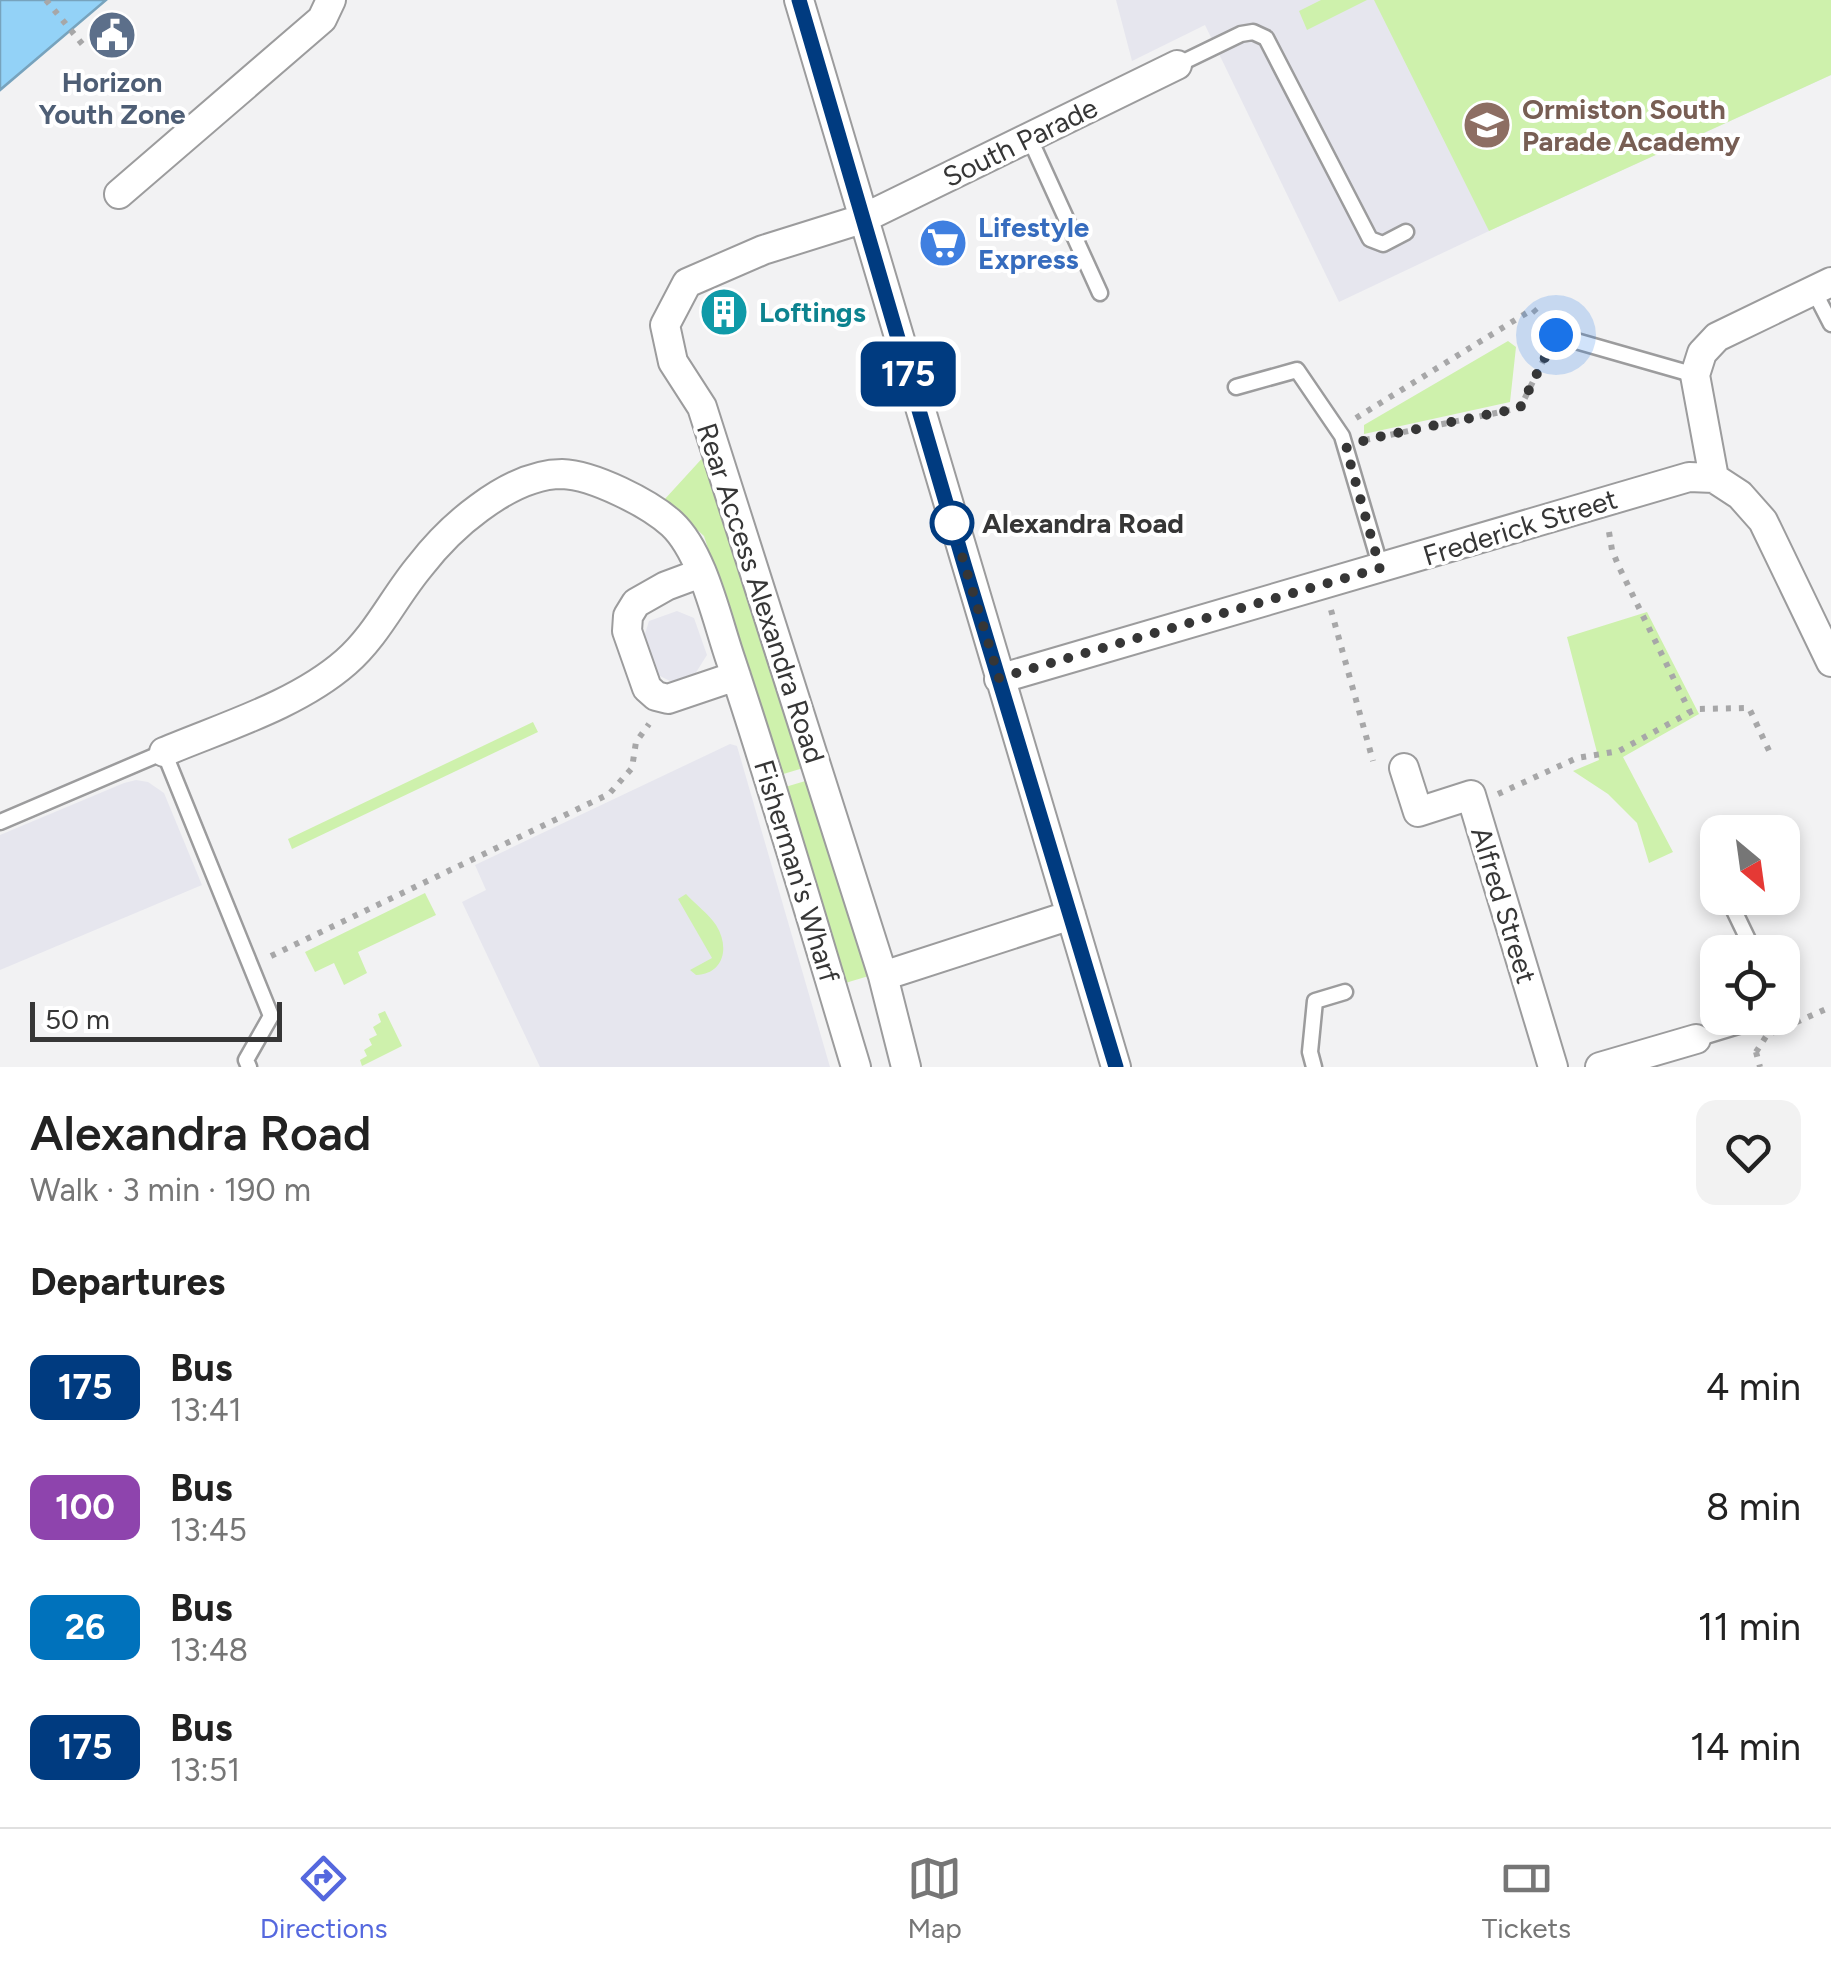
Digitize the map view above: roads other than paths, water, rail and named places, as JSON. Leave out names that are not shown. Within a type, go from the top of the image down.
[{"type":"street","points":[[119,194],[322,19],[331,0]]},
{"type":"street","points":[[799,0],[1116,1067]]},
{"type":"street","name":"South Parade","points":[[862,219],[1178,64]]},
{"type":"street","name":"Rear Access Alexandra Road","points":[[862,219],[763,250],[687,283],[665,325],[673,362],[702,407],[883,976],[906,1067]]},
{"type":"street","points":[[1823,286],[1717,337],[1702,353],[1695,375],[1714,478],[1740,495],[1763,522],[1831,662]]},
{"type":"street","name":"Fisherman's Wharf","points":[[164,752],[309,689],[334,671],[377,629],[419,567],[457,525],[504,491],[563,474],[635,498],[672,524],[696,556],[769,776],[856,1067]]},
{"type":"street","name":"Frederick Street","points":[[999,678],[1689,478],[1714,478]]},
{"type":"street","points":[[701,572],[636,603],[628,616],[627,631],[647,688],[656,696],[668,698],[736,676]]},
{"type":"street","name":"Alfred Street","points":[[1404,768],[1418,812],[1471,796],[1553,1067]]},
{"type":"street","points":[[883,976],[1071,914]]},
{"type":"street","points":[[1600,1067],[1696,1039]]},
{"type":"lane","points":[[1178,64],[1241,34],[1253,32],[1266,38],[1370,239],[1382,244],[1406,232]]},
{"type":"lane","points":[[1030,138],[1100,293]]},
{"type":"lane","points":[[1823,286],[1831,324]]},
{"type":"lane","points":[[1556,335],[1695,375]]},
{"type":"lane","points":[[1236,387],[1297,370],[1346,448],[1380,568]]},
{"type":"lane","points":[[0,822],[164,752],[271,1016],[246,1060],[249,1067]]},
{"type":"lane","points":[[1314,1067],[1310,1052],[1315,1001],[1345,992]]},
{"type":"lane","points":[[1696,1039],[1709,1035]]},
{"type":"water","points":[[0,0],[106,0],[0,90]]},
{"type":"place","name":"Horizon Youth Zone","points":[[112,35]]},
{"type":"place","name":"Ormiston South Parade Academy","points":[[1487,125]]},
{"type":"place","name":"Lifestyle Express","points":[[943,243]]},
{"type":"place","name":"Loftings","points":[[724,312]]},
{"type":"place","name":"Alexandra Road","points":[[952,523]]}]
